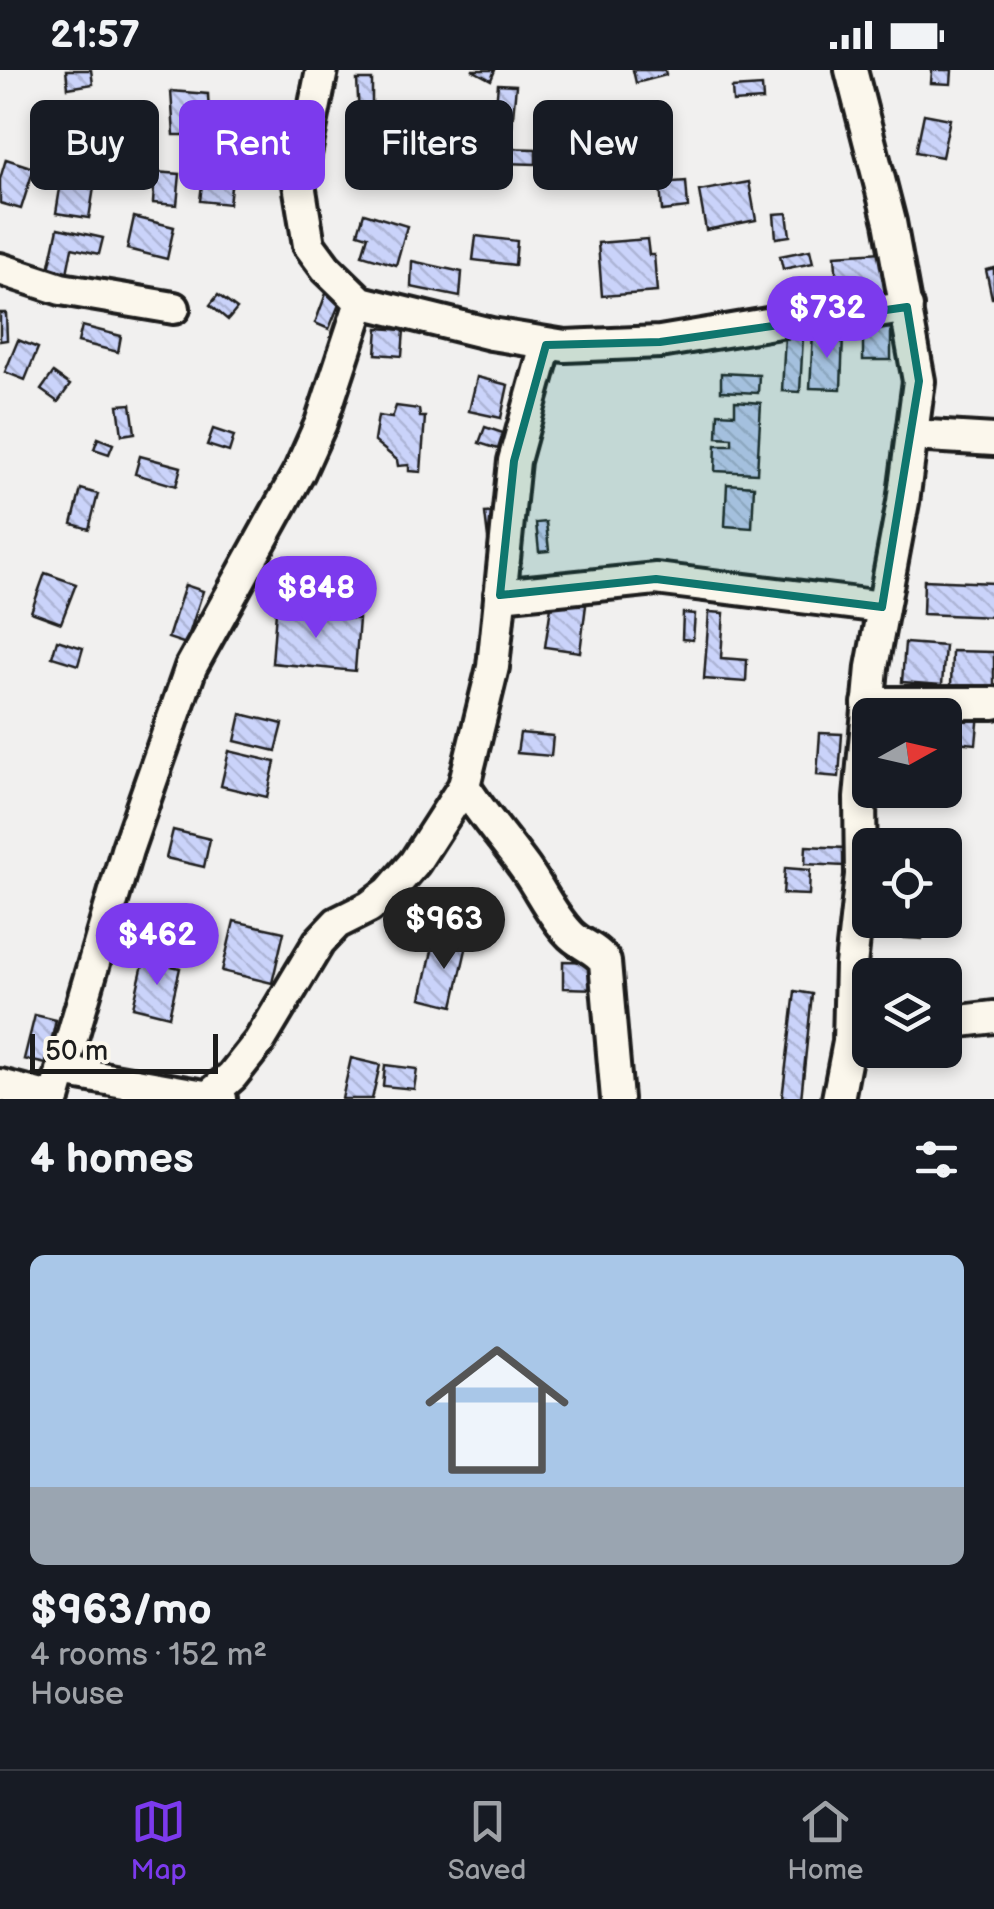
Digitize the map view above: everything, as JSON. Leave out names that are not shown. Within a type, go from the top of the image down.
[{"type":"street","points":[[322,70],[299,184],[309,244],[326,268],[360,302],[546,345],[612,346],[660,342],[827,314],[867,314],[906,307]]},
{"type":"street","points":[[851,70],[890,222],[919,381],[904,502],[882,607],[869,698]]},
{"type":"street","points":[[0,269],[61,289],[174,308]]},
{"type":"street","points":[[56,1090],[126,850],[191,667],[299,472],[321,423],[360,302]]},
{"type":"street","points":[[0,1086],[215,1097],[259,1042],[319,942],[337,923],[389,892],[415,862],[464,786],[490,680],[514,460],[546,345]]},
{"type":"street","points":[[912,435],[994,440]]},
{"type":"street","points":[[500,595],[656,580],[882,607]]},
{"type":"street","points":[[962,703],[994,703]]},
{"type":"street","points":[[464,786],[487,822],[523,864],[554,916],[572,937],[600,954],[605,962],[617,1099]]},
{"type":"street","points":[[852,973],[861,874],[860,808]]},
{"type":"street","points":[[962,1022],[994,1017]]},
{"type":"street","points":[[838,1099],[852,1061]]},
{"type":"highlighted area","points":[[907,307],[919,381],[882,607],[656,579],[500,595],[514,461],[546,345],[660,342]]},
{"type":"building","points":[[66,70],[91,70],[93,84],[68,88]]},
{"type":"building","points":[[472,70],[495,70],[491,80]]},
{"type":"building","points":[[633,70],[665,70],[666,75],[636,83]]},
{"type":"building","points":[[932,70],[952,70],[951,84],[931,83]]},
{"type":"building","points":[[357,80],[372,80],[372,100],[358,100]]},
{"type":"building","points":[[498,84],[516,85],[513,116],[513,100],[496,100]]},
{"type":"building","points":[[762,86],[763,100],[733,102],[732,88]]},
{"type":"building","points":[[171,91],[208,94],[208,100],[179,100],[179,135],[174,135]]},
{"type":"building","points":[[924,114],[950,119],[942,157],[916,152]]},
{"type":"building","points":[[513,148],[533,149],[533,164],[513,163]]},
{"type":"building","points":[[6,159],[30,167],[21,209],[0,203],[0,179]]},
{"type":"building","points":[[159,172],[179,174],[177,205],[153,203],[154,190],[159,190]]},
{"type":"building","points":[[686,181],[688,208],[662,211],[660,190],[673,190],[673,182]]},
{"type":"building","points":[[749,182],[756,220],[706,230],[699,191]]},
{"type":"building","points":[[60,190],[94,190],[89,218],[56,213]]},
{"type":"building","points":[[201,190],[231,190],[229,204],[200,201]]},
{"type":"building","points":[[364,213],[407,226],[396,265],[362,255],[368,236],[358,233]]},
{"type":"building","points":[[787,213],[790,236],[776,238],[774,214]]},
{"type":"building","points":[[134,217],[174,227],[167,259],[127,249]]},
{"type":"building","points":[[58,228],[103,238],[99,254],[72,248],[66,278],[48,274]]},
{"type":"building","points":[[476,236],[517,241],[515,265],[473,260]]},
{"type":"building","points":[[647,239],[649,255],[654,255],[657,292],[602,296],[598,243]]},
{"type":"building","points":[[810,250],[813,263],[783,269],[780,256]]},
{"type":"building","points":[[882,252],[885,297],[838,300],[835,255]]},
{"type":"building","points":[[412,261],[462,272],[460,297],[411,287]]},
{"type":"building","points":[[994,268],[994,298],[992,298],[986,270]]},
{"type":"building","points":[[327,291],[342,297],[329,329],[315,323]]},
{"type":"building","points":[[218,295],[237,309],[228,320],[210,305]]},
{"type":"building","points":[[0,313],[6,313],[7,340],[0,341]]},
{"type":"building","points":[[82,326],[121,336],[118,352],[78,342]]},
{"type":"building","points":[[378,328],[404,330],[402,356],[376,354]]},
{"type":"building","points":[[863,328],[891,328],[891,360],[863,360]]},
{"type":"building","points":[[813,333],[843,335],[841,389],[810,388]]},
{"type":"building","points":[[785,335],[803,336],[800,392],[782,391]]},
{"type":"building","points":[[18,340],[38,348],[25,380],[5,372]]},
{"type":"building","points":[[53,373],[70,385],[58,402],[41,390]]},
{"type":"building","points":[[721,373],[759,375],[758,393],[721,391]]},
{"type":"building","points":[[477,377],[508,385],[501,418],[469,411]]},
{"type":"building","points":[[735,401],[761,403],[757,473],[715,471],[716,445],[732,445],[732,438],[717,437],[718,413],[735,414]]},
{"type":"building","points":[[131,404],[135,433],[122,435],[118,405]]},
{"type":"building","points":[[396,406],[419,409],[420,417],[425,417],[421,472],[409,471],[409,465],[398,466],[397,460],[374,441],[378,416],[392,418]]},
{"type":"building","points":[[485,427],[503,433],[498,449],[479,443]]},
{"type":"building","points":[[213,429],[234,436],[229,452],[207,445]]},
{"type":"building","points":[[98,438],[113,444],[109,454],[94,449]]},
{"type":"building","points":[[140,456],[181,467],[176,486],[135,474]]},
{"type":"building","points":[[727,484],[754,486],[752,528],[725,526]]},
{"type":"building","points":[[81,489],[98,494],[89,529],[72,524]]},
{"type":"building","points":[[496,512],[499,546],[489,547],[485,513]]},
{"type":"building","points":[[546,522],[549,551],[539,552],[536,523]]},
{"type":"building","points":[[45,573],[76,584],[61,623],[31,612]]},
{"type":"building","points":[[924,580],[994,583],[994,617],[923,614]]},
{"type":"building","points":[[185,585],[203,591],[186,644],[168,638]]},
{"type":"building","points":[[552,600],[586,605],[580,652],[545,647]]},
{"type":"building","points":[[276,611],[359,619],[355,671],[272,663]]},
{"type":"building","points":[[709,612],[724,613],[721,658],[747,660],[746,682],[704,679]]},
{"type":"building","points":[[683,613],[695,614],[693,640],[682,639]]},
{"type":"building","points":[[57,640],[83,648],[78,665],[52,657]]},
{"type":"building","points":[[905,643],[945,646],[942,685],[902,682]]},
{"type":"building","points":[[952,651],[994,652],[994,689],[951,688]]},
{"type":"building","points":[[979,713],[976,744],[962,743],[962,714]]},
{"type":"building","points":[[241,714],[283,724],[276,751],[235,741]]},
{"type":"building","points":[[520,733],[553,736],[551,756],[517,753]]},
{"type":"building","points":[[820,733],[842,734],[839,777],[817,775]]},
{"type":"building","points":[[229,751],[275,762],[267,797],[221,786]]},
{"type":"building","points":[[173,830],[210,839],[204,867],[166,858]]},
{"type":"building","points":[[806,846],[845,848],[844,866],[805,864]]},
{"type":"building","points":[[785,868],[810,870],[809,895],[783,894]]},
{"type":"building","points":[[234,921],[284,932],[272,983],[222,971]]},
{"type":"building","points":[[137,924],[176,933],[172,954],[132,945]]},
{"type":"building","points":[[435,938],[467,945],[453,1006],[421,998]]},
{"type":"building","points":[[144,960],[180,968],[169,1016],[133,1007]]},
{"type":"building","points":[[563,961],[599,962],[599,989],[563,988]]},
{"type":"building","points":[[795,991],[812,994],[801,1099],[782,1099]]},
{"type":"building","points":[[35,1015],[56,1020],[46,1064],[24,1059]]},
{"type":"building","points":[[351,1058],[380,1065],[372,1099],[342,1099]]},
{"type":"building","points":[[385,1065],[417,1069],[414,1089],[383,1086]]}]
